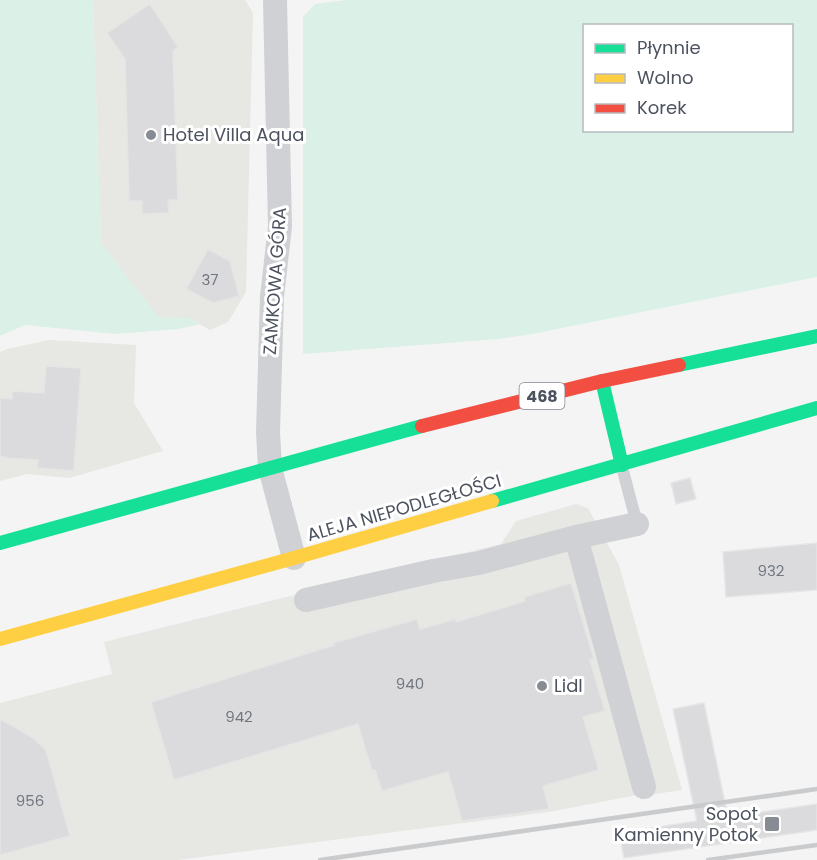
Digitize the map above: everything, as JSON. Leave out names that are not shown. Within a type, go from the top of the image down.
[{"type":"main road","name":"468","points":[[0,543],[453,417],[602,381],[817,336]]},
{"type":"main road","points":[[602,381],[622,465]]},
{"type":"main road","name":"ALEJA NIEPODLEGŁOŚCI","points":[[0,639],[294,558],[817,408]]},
{"type":"street","name":"ZAMKOWA GÓRA","points":[[275,0],[280,226],[272,297],[268,432],[270,468],[294,558]]},
{"type":"street","points":[[306,600],[479,563],[576,537],[637,524]]},
{"type":"street","points":[[576,537],[644,787]]},
{"type":"lane","points":[[622,465],[637,524]]},
{"type":"shaded area","points":[[93,0],[245,0],[253,13],[246,292],[228,322],[210,330],[189,318],[159,318],[101,243]]},
{"type":"shaded area","points":[[49,340],[136,345],[134,403],[163,451],[69,478],[27,474],[0,481],[0,352]]},
{"type":"shaded area","points":[[576,504],[588,508],[619,565],[682,790],[637,795],[549,812],[178,860],[0,860],[0,703],[112,674],[104,642],[501,544],[516,521]]},
{"type":"green space","points":[[0,0],[93,0],[101,243],[159,317],[189,318],[201,324],[179,329],[116,334],[25,325],[0,336]]},
{"type":"green space","points":[[346,0],[817,0],[817,277],[499,339],[303,354],[303,17],[315,4]]},
{"type":"building","name":"Hotel Villa Aqua","points":[[150,4],[178,47],[173,51],[178,200],[168,200],[169,213],[142,214],[142,201],[129,201],[125,59],[107,33]]},
{"type":"building","points":[[208,249],[230,261],[239,296],[213,303],[186,289]]},
{"type":"building","points":[[46,366],[81,368],[74,471],[37,468],[38,460],[0,457],[0,398],[12,399],[12,391],[44,393]]},
{"type":"building","points":[[690,478],[696,499],[676,504],[671,483]]},
{"type":"building","points":[[817,543],[817,590],[726,597],[723,552]]},
{"type":"building","points":[[571,583],[594,659],[590,660],[605,711],[583,717],[599,770],[543,786],[549,809],[462,821],[448,772],[382,791],[375,770],[372,771],[358,724],[174,780],[151,702],[334,645],[333,643],[417,619],[420,629],[456,619],[456,622],[525,601],[524,597]]},
{"type":"building","points":[[704,703],[728,817],[817,804],[817,830],[624,858],[619,833],[697,821],[673,709]]},
{"type":"building","points":[[0,719],[32,737],[45,749],[70,836],[0,855]]},
{"type":"railway","points":[[320,860],[817,789]]},
{"type":"railway","points":[[708,860],[817,845]]},
{"type":"traffic: fast","points":[[679,365],[817,336]]},
{"type":"traffic: fast","points":[[602,381],[622,465]]},
{"type":"traffic: fast","points":[[492,501],[817,408]]},
{"type":"traffic: fast","points":[[0,543],[422,426]]},
{"type":"traffic: slow","points":[[0,639],[492,501]]},
{"type":"traffic: jam","points":[[422,426],[602,381],[679,365]]},
{"type":"place","name":"Hotel Villa Aqua","points":[[151,135]]},
{"type":"place","name":"Lidl","points":[[542,686]]},
{"type":"place","name":"Sopot Kamienny Potok","points":[[772,824]]}]
